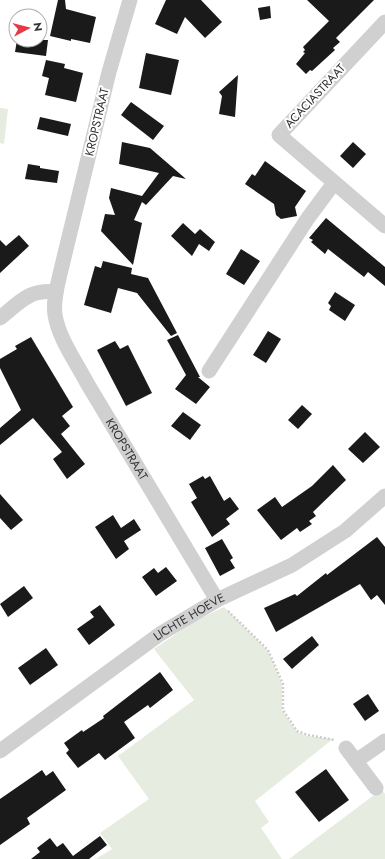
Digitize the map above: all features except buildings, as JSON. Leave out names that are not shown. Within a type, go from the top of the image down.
[{"type":"street","name":"KROPSTRAAT","points":[[130,0],[109,72],[56,292],[55,314],[68,348],[217,600]]},
{"type":"street","name":"ACACIASTRAAT","points":[[385,22],[279,135],[385,226]]},
{"type":"street","points":[[209,371],[308,218],[334,183]]},
{"type":"street","points":[[0,318],[28,296],[41,290],[56,292]]},
{"type":"street","name":"LICHTE HOEVE","points":[[0,750],[160,634],[217,600],[292,565],[345,531],[385,496]]},
{"type":"street","points":[[356,761],[385,741]]},
{"type":"street","points":[[346,748],[376,788]]},
{"type":"path","points":[[217,600],[268,650],[283,684],[283,710],[297,731],[308,735],[334,739],[346,748]]},
{"type":"shaded area","points":[[0,108],[8,109],[4,144],[0,143]]},
{"type":"shaded area","points":[[224,607],[268,651],[282,684],[282,710],[297,732],[308,736],[333,739],[255,801],[269,822],[261,828],[282,859],[96,859],[112,849],[100,833],[149,799],[118,756],[194,700],[154,649],[195,621]]},
{"type":"shaded area","points":[[382,789],[385,794],[385,859],[289,859]]}]
